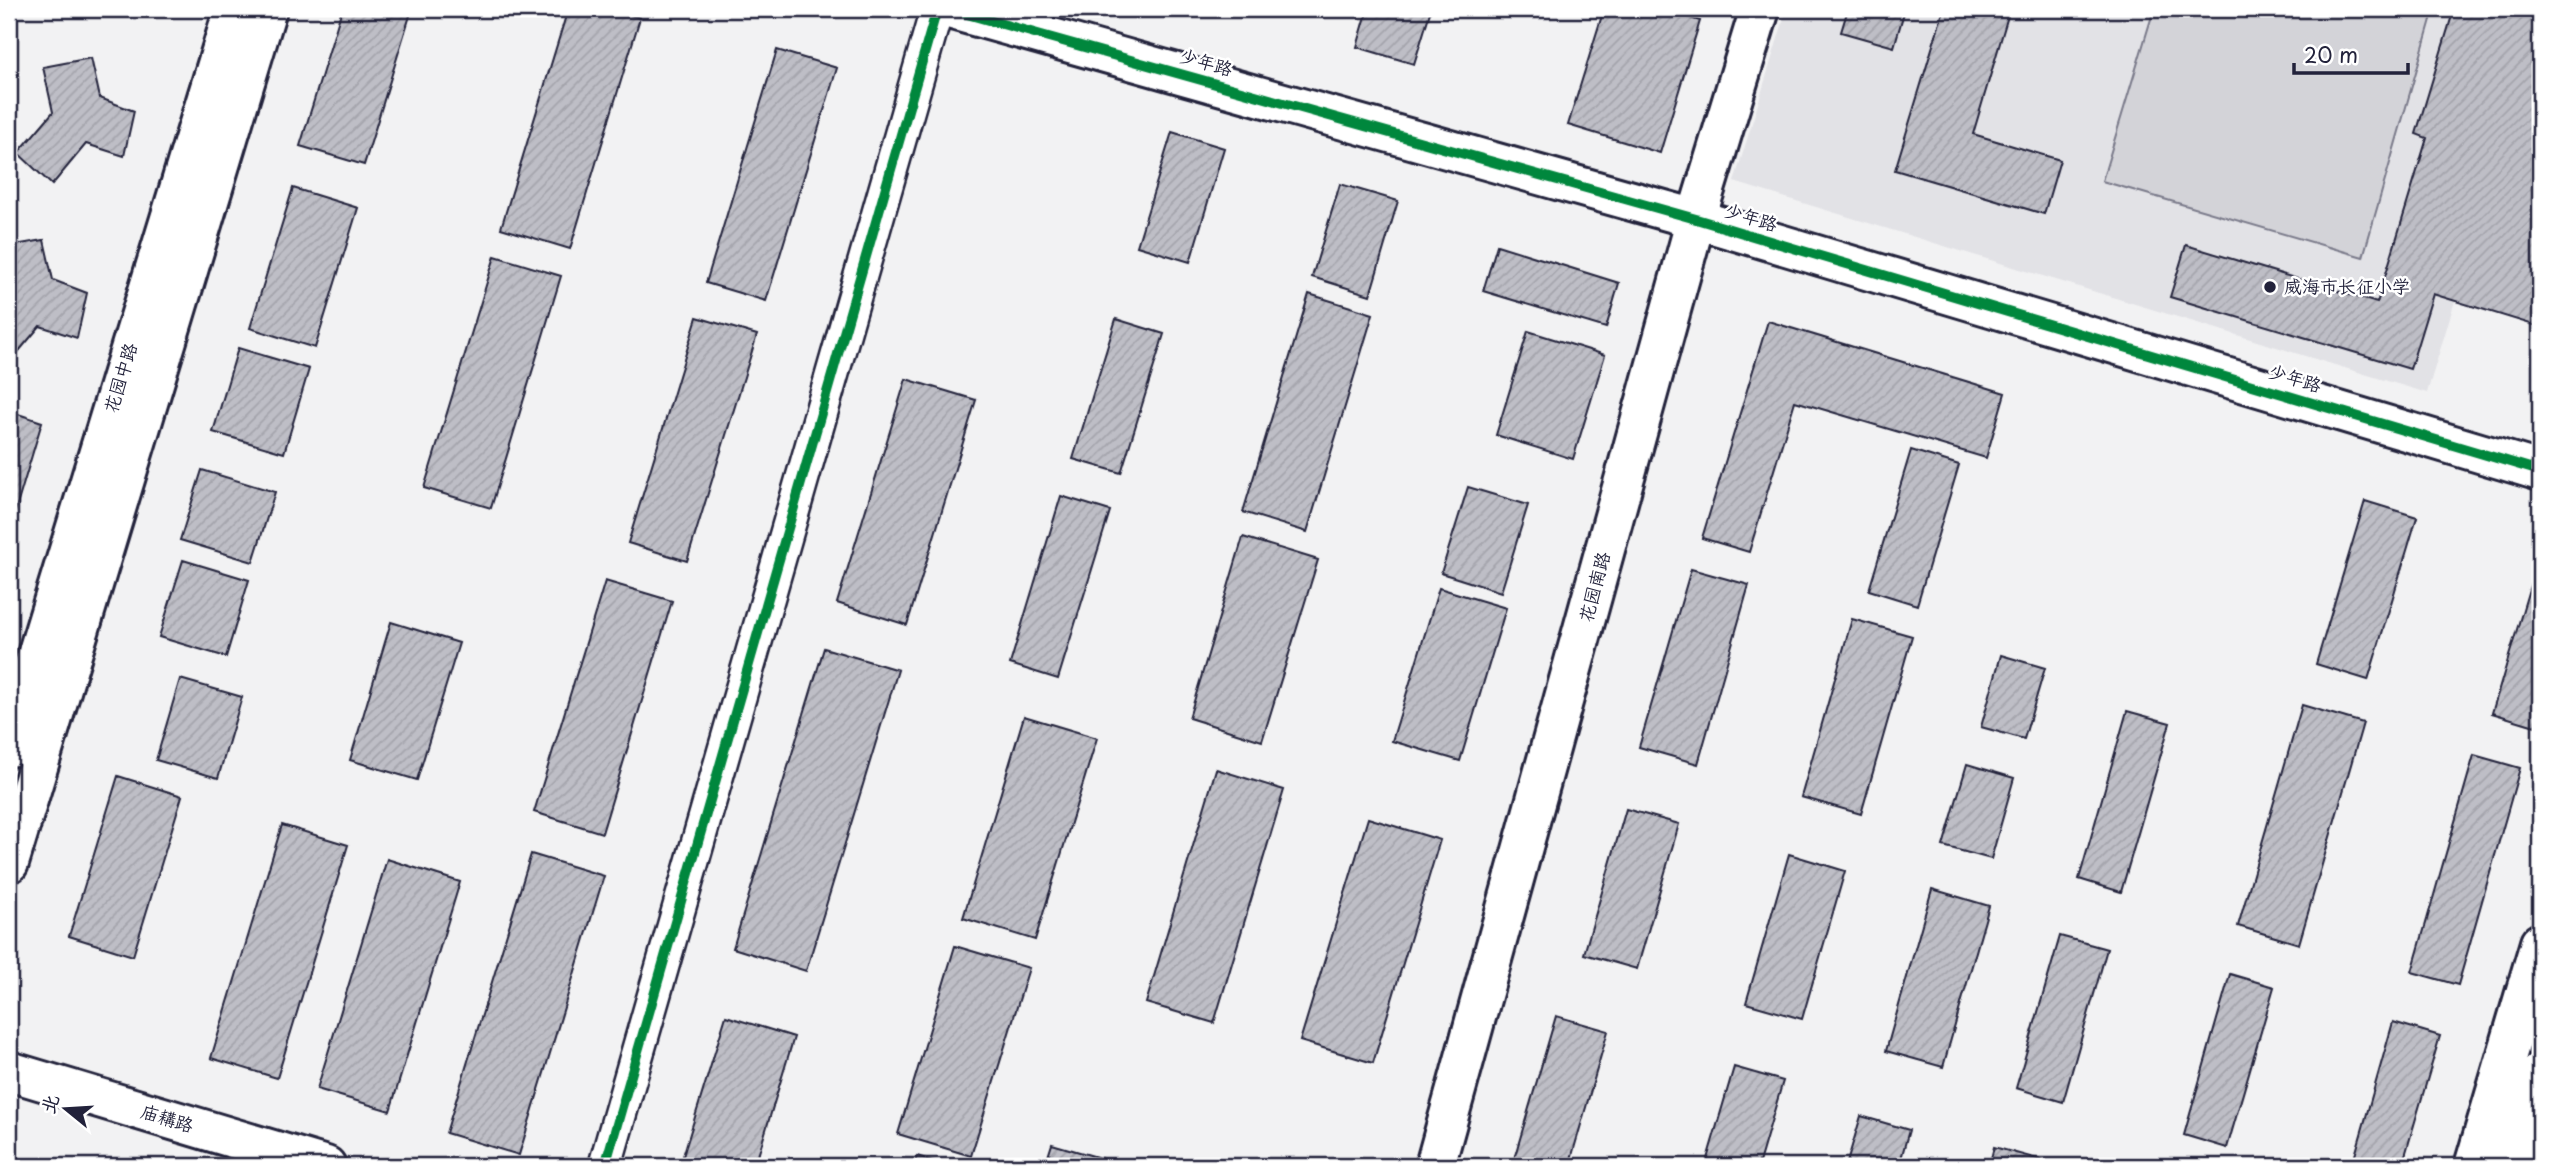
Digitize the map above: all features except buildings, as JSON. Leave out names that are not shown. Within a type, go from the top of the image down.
[{"type":"street","name":"花园中路","points":[[9,747],[234,9]]},
{"type":"street","points":[[9,863],[267,9]]},
{"type":"street","points":[[605,1166],[937,9]]},
{"type":"street","name":"少年路","points":[[949,9],[1696,219],[2540,471]]},
{"type":"street","name":"花园南路","points":[[1435,1166],[1696,219],[1760,9]]},
{"type":"street","points":[[2474,1166],[2540,943]]},
{"type":"street","name":"庙耩路","points":[[9,1071],[326,1166]]},
{"type":"street","points":[[2512,1166],[2540,1072]]},
{"type":"shaded area","name":"威海市长征小学","points":[[1787,9],[2540,9],[2540,20],[2427,393],[1734,182]]},
{"type":"shaded area","points":[[2154,9],[2434,9],[2363,257],[2102,181]]},
{"type":"cycle path","points":[[605,1166],[937,9]]},
{"type":"cycle path","points":[[949,9],[1696,219],[2540,471]]},
{"type":"place","name":"威海市长征小学","points":[[2270,287]]}]
